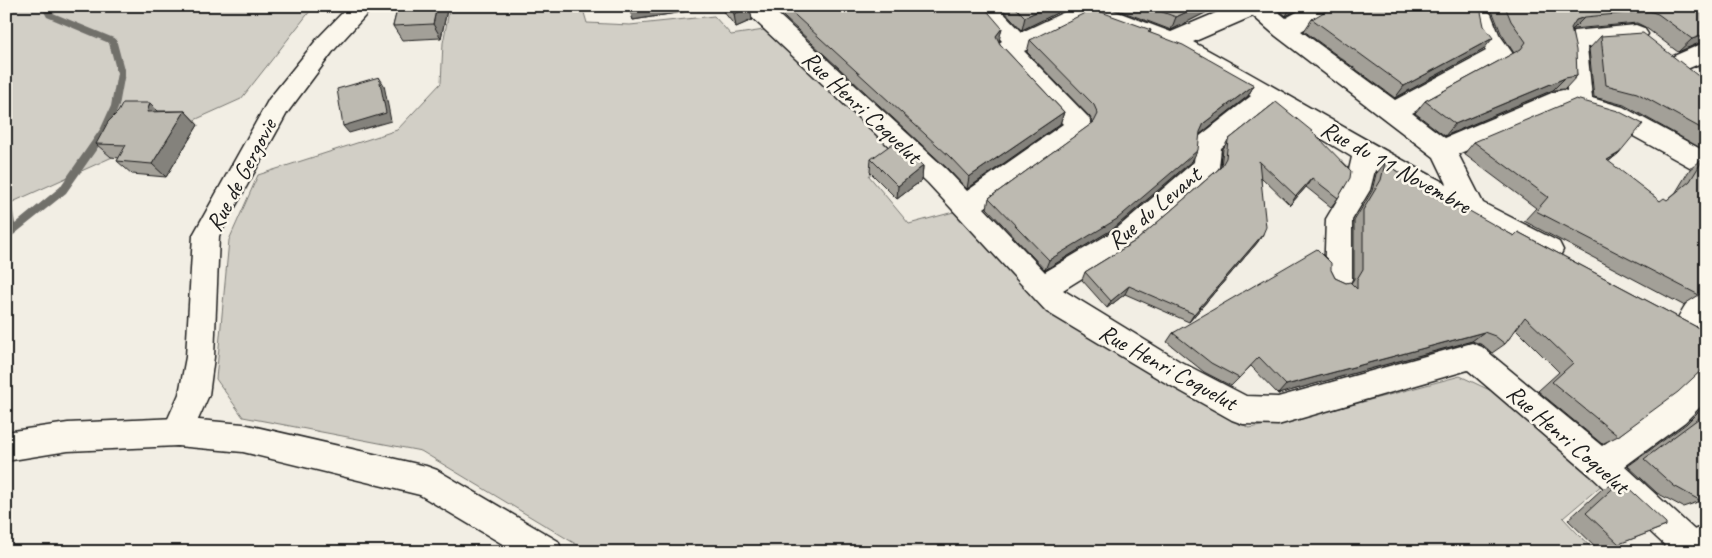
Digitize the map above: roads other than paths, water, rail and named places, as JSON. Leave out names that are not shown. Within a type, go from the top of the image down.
[{"type":"street","name":"Rue de Gergovie","points":[[178,432],[194,395],[200,357],[206,235],[278,106],[326,44],[363,6]]},
{"type":"street","name":"Rue Henri Coquelut","points":[[754,6],[930,169],[1057,303],[1169,370],[1243,410],[1278,411],[1472,356],[1601,465],[1691,547]]},
{"type":"street","points":[[983,6],[1019,44]]},
{"type":"street","points":[[1172,41],[1255,6],[1443,150],[1474,210]]},
{"type":"street","points":[[1284,30],[1327,6]]},
{"type":"street","points":[[1394,112],[1501,54],[1488,37],[1483,20],[1467,6]]},
{"type":"street","points":[[966,206],[1080,125],[1007,49],[1086,8]]},
{"type":"street","name":"Rue du 11 Novembre","points":[[1086,8],[1172,41],[1270,95],[1366,153],[1568,260]]},
{"type":"street","points":[[1580,104],[1578,62],[1574,40],[1636,34],[1698,83]]},
{"type":"street","points":[[1662,55],[1706,51]]},
{"type":"street","name":"Rue du Levant","points":[[1043,288],[1123,239],[1206,167],[1209,143],[1270,95]]},
{"type":"street","points":[[1443,150],[1563,99],[1614,114],[1706,164]]},
{"type":"street","points":[[1338,279],[1338,219],[1357,190],[1366,153]]},
{"type":"street","points":[[1689,325],[1706,299]]},
{"type":"street","points":[[1601,465],[1674,412],[1706,381]]},
{"type":"street","points":[[6,447],[68,437],[178,432],[243,438],[426,481],[547,552]]},
{"type":"waterway","points":[[11,233],[63,190],[105,130],[115,106],[121,73],[113,41],[50,15],[45,6]]},
{"type":"waterway","points":[[6,199],[11,233]]},
{"type":"waterway","points":[[6,237],[11,233]]}]
